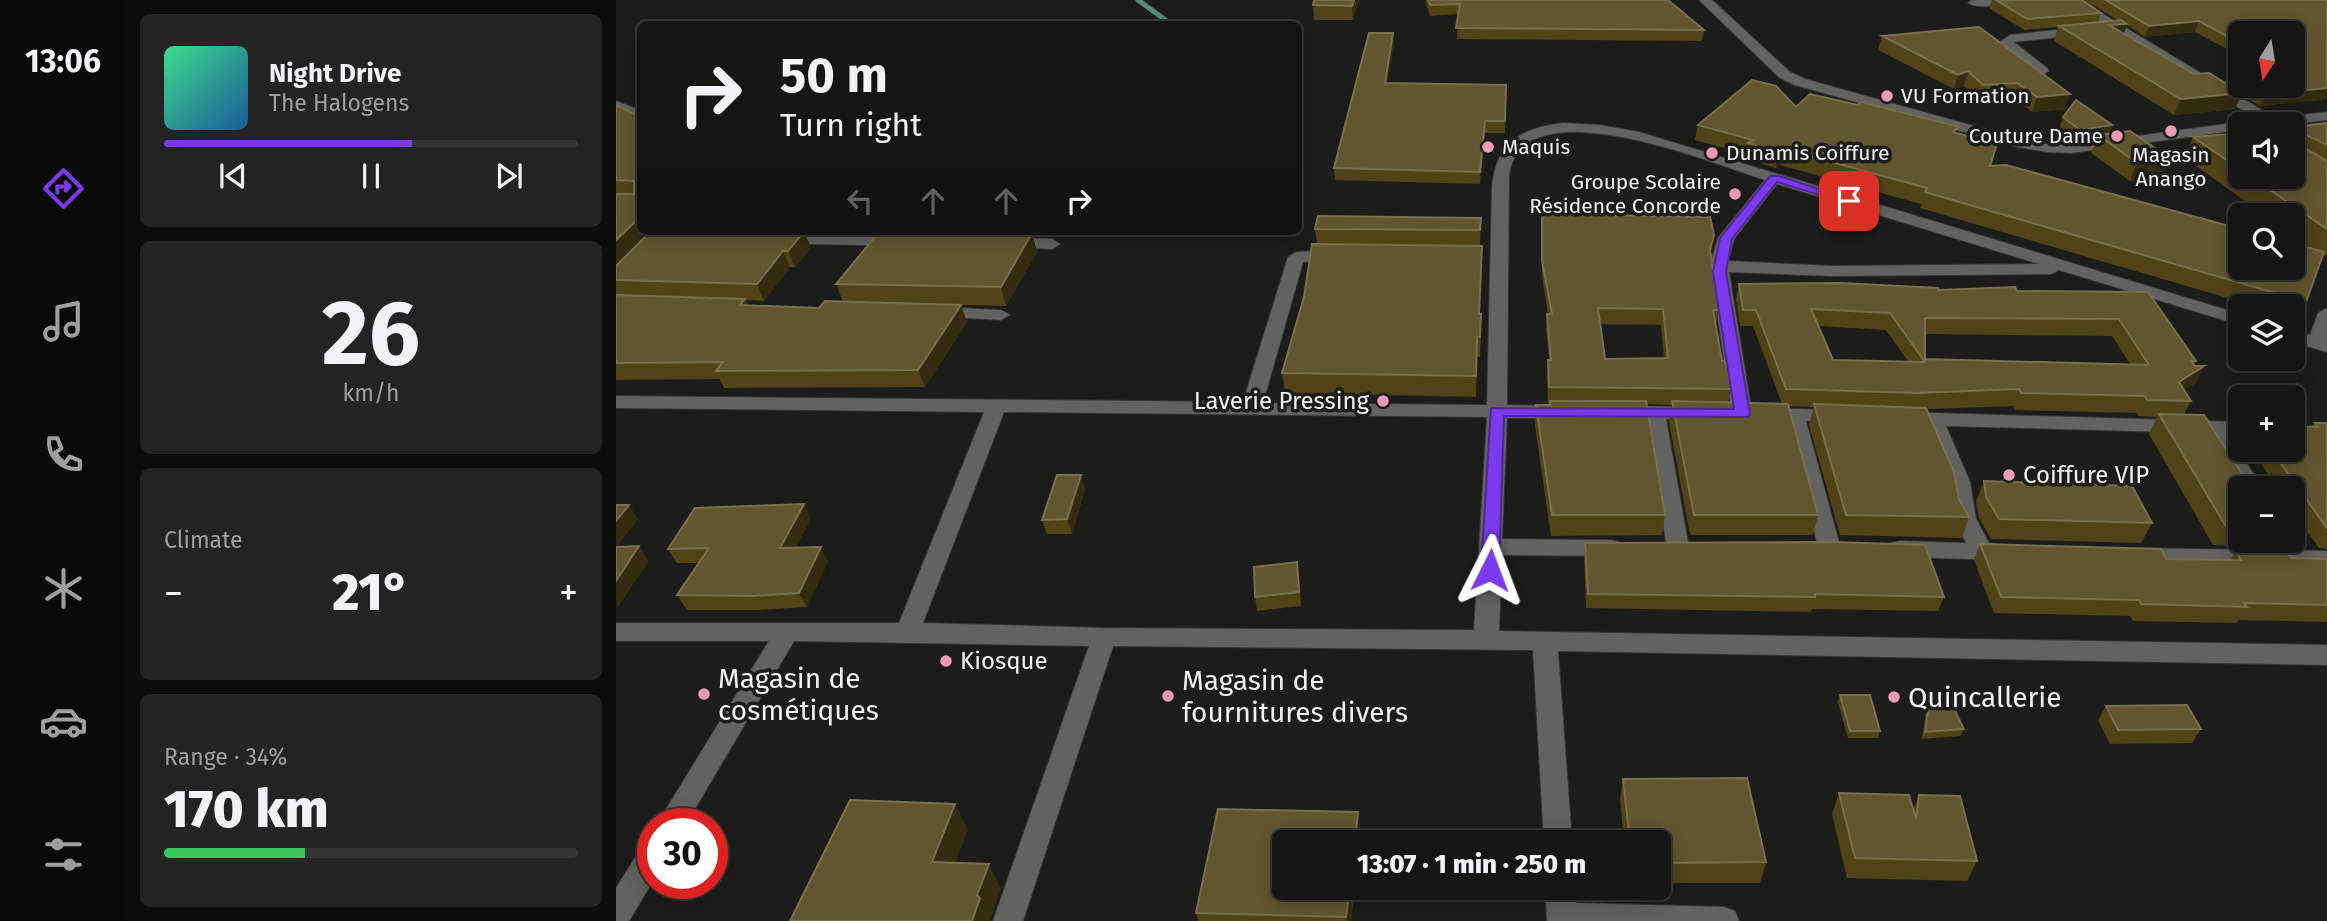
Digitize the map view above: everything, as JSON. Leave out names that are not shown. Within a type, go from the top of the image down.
[{"type":"street","points":[[1705,0],[1785,75],[1800,82],[2023,144],[2071,149],[2228,128]]},
{"type":"street","points":[[1974,3],[2001,0]]},
{"type":"street","points":[[2073,0],[2256,112]]},
{"type":"street","points":[[2042,71],[2006,42],[2010,39],[2118,27]]},
{"type":"street","points":[[619,109],[637,114]]},
{"type":"street","points":[[2305,118],[2327,116]]},
{"type":"street","points":[[1486,640],[1497,412],[1492,257],[1504,162],[1515,145],[1528,134],[1562,127],[1590,127],[1634,135],[2228,316]]},
{"type":"street","points":[[1742,414],[1719,265],[1726,238],[1774,178]]},
{"type":"street","points":[[764,239],[915,242]]},
{"type":"street","points":[[997,243],[1052,244]]},
{"type":"street","points":[[1251,409],[1296,257],[1357,256]]},
{"type":"street","points":[[1719,265],[1744,269],[1833,271],[2071,268]]},
{"type":"street","points":[[920,312],[1001,314]]},
{"type":"street","points":[[2305,339],[2322,344],[2327,313]]},
{"type":"street","points":[[616,402],[1655,412],[2228,428]]},
{"type":"street","points":[[907,632],[996,407]]},
{"type":"street","points":[[1655,412],[1667,548],[1705,548]]},
{"type":"street","points":[[1794,415],[1819,547],[2033,553]]},
{"type":"street","points":[[1933,419],[1959,482],[1965,519],[1982,551]]},
{"type":"street","points":[[2212,427],[2244,476]]},
{"type":"street","points":[[1491,547],[1633,548]]},
{"type":"street","points":[[2108,555],[2228,551]]},
{"type":"street","points":[[2305,553],[2327,559]]},
{"type":"street","points":[[616,632],[907,632],[2327,655]]},
{"type":"street","points":[[681,808],[786,634]]},
{"type":"street","points":[[1008,921],[1104,637]]},
{"type":"street","points":[[1545,642],[1557,830]]},
{"type":"street","points":[[616,915],[637,880]]},
{"type":"street","points":[[1562,908],[1724,921]]},
{"type":"building","points":[[1314,0],[1354,0],[1352,6],[1313,5]]},
{"type":"building","points":[[1428,0],[1668,0],[1704,30],[1456,28],[1460,4],[1430,5]]},
{"type":"building","points":[[1996,0],[2082,0],[2101,13],[2027,19]]},
{"type":"building","points":[[2106,0],[2327,0],[2327,88],[2305,90],[2305,21],[2228,21],[2228,37],[2199,21],[2149,26]]},
{"type":"building","points":[[2121,20],[2127,24],[2109,25],[2194,74],[2209,73],[2228,85],[2228,94],[2181,99],[2059,26]]},
{"type":"building","points":[[1979,27],[2070,94],[2037,97],[2017,83],[1983,85],[1968,71],[1958,75],[1882,36]]},
{"type":"building","points":[[1369,33],[1393,33],[1385,83],[1506,85],[1505,121],[1485,121],[1480,172],[1334,168]]},
{"type":"building","points":[[1752,80],[1776,86],[1796,107],[1810,94],[1858,105],[1861,102],[1959,127],[1953,132],[1997,144],[1990,166],[2006,165],[2228,226],[2228,279],[1925,192],[1927,188],[1783,149],[1778,153],[1748,143],[1753,140],[1698,125]]},
{"type":"building","points":[[2076,100],[2112,125],[2080,130],[2063,117]]},
{"type":"building","points":[[616,105],[637,116],[637,220],[616,240],[616,194],[634,194],[634,181],[616,180]]},
{"type":"building","points":[[2327,123],[2327,145],[2305,134],[2305,126]]},
{"type":"building","points":[[2130,131],[2171,159],[2137,163],[2098,135]]},
{"type":"building","points":[[2228,134],[2228,161],[2193,137]]},
{"type":"building","points":[[2305,148],[2327,161],[2327,229],[2305,214],[2305,203],[2289,203],[2269,189],[2305,189]]},
{"type":"building","points":[[1542,214],[1710,217],[1714,235],[1710,250],[1719,310],[1713,310],[1722,361],[1725,361],[1727,366],[1731,389],[1549,387],[1548,360],[1551,360],[1547,314],[1552,314],[1542,261]],"holes":[[[1598,308],[1663,309],[1668,358],[1605,359]]]},
{"type":"building","points":[[1318,216],[1481,218],[1480,230],[1315,229]]},
{"type":"building","points":[[647,235],[801,235],[788,251],[783,251],[757,284],[616,280],[616,266]]},
{"type":"building","points":[[877,235],[1031,235],[1001,287],[836,284]]},
{"type":"building","points":[[1312,244],[1482,246],[1480,337],[1477,337],[1476,376],[1282,373],[1304,297]]},
{"type":"building","points":[[2305,247],[2324,252],[2306,302],[2305,294],[2278,294],[2230,280],[2305,280]]},
{"type":"building","points":[[1840,283],[1939,290],[2015,287],[2017,291],[2148,292],[2196,361],[2191,361],[2195,366],[2204,366],[2179,382],[2191,401],[2147,400],[2145,396],[2021,393],[2019,389],[1917,393],[1786,389],[1756,310],[1743,310],[1739,284]],"holes":[[[1811,309],[1890,313],[1925,362],[1833,360]],[[1925,318],[2119,319],[2149,365],[1925,359]]]},
{"type":"building","points":[[616,295],[745,299],[740,305],[819,308],[825,301],[961,305],[918,370],[716,371],[723,362],[616,363]]},
{"type":"building","points":[[1550,401],[1646,401],[1665,515],[1552,515],[1536,405],[1550,405]]},
{"type":"building","points":[[1672,401],[1788,404],[1818,515],[1694,515]]},
{"type":"building","points":[[1814,404],[1926,408],[1954,472],[1959,500],[1969,517],[1846,515]]},
{"type":"building","points":[[2159,414],[2204,415],[2228,452],[2228,462],[2234,462],[2243,476],[2228,476],[2228,525],[2225,525]]},
{"type":"building","points":[[2315,423],[2327,423],[2327,528],[2305,497],[2305,476],[2290,476],[2280,462],[2305,462],[2305,426],[2318,427]]},
{"type":"building","points":[[1057,475],[1081,475],[1067,519],[1042,520]]},
{"type":"building","points":[[1984,481],[2132,486],[2152,523],[1999,519],[1986,497]]},
{"type":"building","points":[[804,504],[780,548],[821,547],[799,593],[752,596],[677,595],[709,548],[668,549],[695,508]]},
{"type":"building","points":[[616,505],[629,505],[616,521]]},
{"type":"building","points":[[1833,542],[1925,545],[1944,597],[1588,594],[1585,543]]},
{"type":"building","points":[[1980,544],[2161,549],[2166,559],[2241,560],[2237,553],[2288,553],[2291,558],[2327,559],[2327,605],[2244,603],[2247,607],[2141,604],[2139,600],[2001,597]]},
{"type":"building","points":[[639,546],[616,581],[616,547]]},
{"type":"building","points":[[1297,562],[1299,592],[1255,597],[1254,567]]},
{"type":"building","points":[[1840,695],[1870,695],[1880,731],[1850,731]]},
{"type":"building","points":[[1951,703],[1964,729],[1925,732],[1929,705]]},
{"type":"building","points":[[2187,705],[2201,729],[2118,730],[2106,706]]},
{"type":"building","points":[[1747,778],[1766,862],[1671,863],[1671,830],[1629,830],[1623,779]]},
{"type":"building","points":[[1839,793],[1909,795],[1916,819],[1919,795],[1960,796],[1977,861],[1855,858]]},
{"type":"building","points":[[850,800],[955,804],[932,862],[989,864],[977,895],[980,898],[972,921],[790,921]]},
{"type":"building","points":[[1218,809],[1358,812],[1356,830],[1272,830],[1272,900],[1348,900],[1346,917],[1196,913]]},
{"type":"waterway","points":[[1138,0],[1167,21]]},
{"type":"place","name":"VU Formation","points":[[1887,96]]},
{"type":"place","name":"Magasin Anango","points":[[2171,131]]},
{"type":"place","name":"Couture Dame","points":[[2117,136]]},
{"type":"place","name":"Maquis","points":[[1488,147]]},
{"type":"place","name":"Dunamis Coiffure","points":[[1712,153]]},
{"type":"place","name":"Groupe Scolaire Résidence Concorde","points":[[1735,194]]},
{"type":"place","name":"Laverie Pressing","points":[[1383,401]]},
{"type":"place","name":"Coiffure VIP","points":[[2009,475]]},
{"type":"place","name":"Kiosque","points":[[946,661]]},
{"type":"place","name":"Magasin de cosmétiques","points":[[704,694]]},
{"type":"place","name":"Magasin de fournitures divers","points":[[1168,696]]},
{"type":"place","name":"Quincallerie","points":[[1894,697]]},
{"type":"route","points":[[1490,570],[1497,412],[1742,414],[1719,265],[1726,238],[1774,178],[1849,201]]}]
